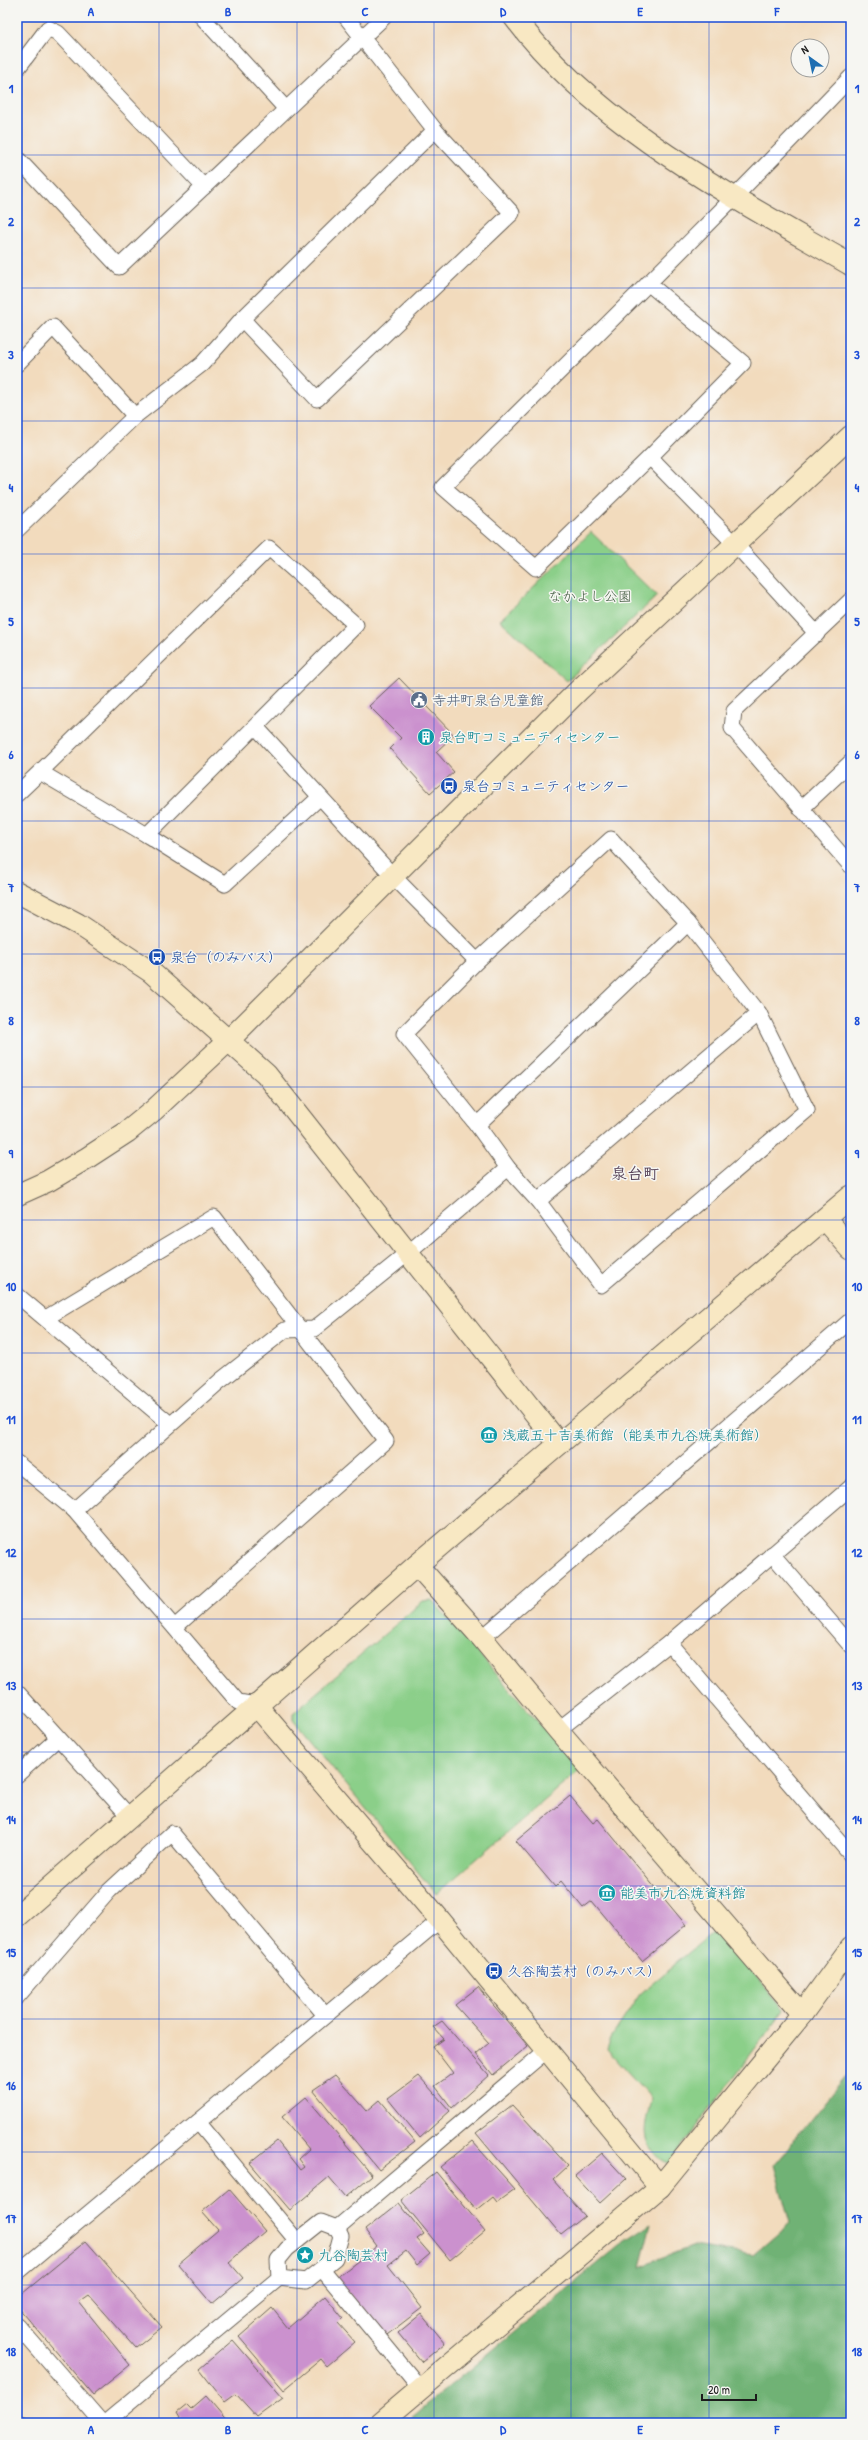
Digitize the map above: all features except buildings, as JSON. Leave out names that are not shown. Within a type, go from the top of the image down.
[{"type":"street","points":[[202,17],[286,109]]},
{"type":"street","points":[[242,319],[316,400],[512,213],[436,130],[346,17]]},
{"type":"street","points":[[17,158],[119,267],[384,17]]},
{"type":"street","points":[[514,17],[555,63],[608,111],[682,166],[851,265]]},
{"type":"street","points":[[17,69],[48,28],[58,33],[204,187]]},
{"type":"street","points":[[648,283],[743,363],[650,457],[536,568],[443,487],[648,283],[735,198],[851,77]]},
{"type":"street","points":[[17,530],[135,416],[202,364],[242,319],[436,130]]},
{"type":"street","points":[[17,364],[53,327],[135,416]]},
{"type":"street","points":[[17,1195],[48,1181],[127,1132],[154,1110],[228,1041],[579,690],[851,436]]},
{"type":"street","points":[[650,457],[736,545],[817,634]]},
{"type":"street","points":[[17,794],[269,548],[356,625],[147,835]]},
{"type":"street","points":[[851,600],[817,634],[734,711],[732,728],[801,809],[830,839],[851,866]]},
{"type":"street","points":[[256,727],[393,876],[477,961]]},
{"type":"street","points":[[801,809],[851,762]]},
{"type":"street","points":[[40,772],[147,835],[225,884],[320,797]]},
{"type":"street","points":[[611,839],[688,923],[758,1013],[807,1110],[601,1285],[538,1201],[508,1168],[477,1125],[404,1034],[477,961],[611,839]]},
{"type":"street","points":[[17,892],[78,924],[151,972],[266,1074],[407,1254],[559,1444]]},
{"type":"street","points":[[477,1125],[688,923]]},
{"type":"street","points":[[538,1201],[758,1013]]},
{"type":"street","points":[[74,1510],[220,1381],[286,1330],[314,1328],[407,1254],[508,1168]]},
{"type":"street","points":[[17,1916],[128,1816],[364,1613],[417,1565],[851,1196]]},
{"type":"street","points":[[46,1318],[214,1217],[386,1441],[175,1627]]},
{"type":"street","points":[[825,1219],[851,1249]]},
{"type":"street","points":[[17,1295],[170,1424]]},
{"type":"street","points":[[482,1638],[851,1320]]},
{"type":"street","points":[[17,1463],[74,1510],[238,1702],[256,1705],[440,1920],[660,2188]]},
{"type":"street","points":[[558,1730],[669,1642],[851,1487]]},
{"type":"street","points":[[772,1554],[851,1646]]},
{"type":"street","points":[[417,1565],[482,1638],[558,1730],[802,2014]]},
{"type":"street","points":[[669,1642],[851,1855]]},
{"type":"street","points":[[17,1692],[128,1816]]},
{"type":"street","points":[[17,1775],[58,1738]]},
{"type":"street","points":[[17,1997],[109,1891],[172,1833],[325,2015]]},
{"type":"street","points":[[17,2273],[440,1920]]},
{"type":"street","points":[[380,2423],[660,2188],[802,2014],[851,1947]]},
{"type":"street","points":[[337,2228],[546,2051]]},
{"type":"street","points":[[198,2122],[296,2241]]},
{"type":"street","points":[[17,2325],[103,2423],[279,2278],[306,2281],[322,2269],[335,2258],[341,2236],[337,2228],[321,2222],[296,2241],[278,2260],[279,2278]]},
{"type":"street","points":[[322,2269],[421,2389]]},
{"type":"green space","name":"なかよし公園","points":[[591,532],[657,596],[567,681],[500,620]]},
{"type":"green space","points":[[432,1600],[580,1770],[436,1894],[293,1720],[293,1713],[423,1601]]},
{"type":"green space","points":[[713,1932],[721,1934],[784,2010],[669,2163],[657,2156],[646,2140],[645,2126],[651,2098],[607,2049],[611,2038],[640,1994]]},
{"type":"green space","points":[[851,2069],[851,2423],[405,2423],[619,2245],[651,2224],[640,2267],[693,2246],[753,2255],[790,2223],[774,2165]]},
{"type":"place","name":"寺井町泉台児童館","points":[[419,700]]},
{"type":"place","name":"泉台町コミュニティセンター","points":[[426,737]]},
{"type":"place","name":"泉台コミュニティセンター","points":[[449,786]]},
{"type":"place","name":"泉台（のみバス）","points":[[157,957]]},
{"type":"place","name":"浅蔵五十吉美術館（能美市九谷焼美術館）","points":[[489,1435]]},
{"type":"place","name":"能美市九谷焼資料館","points":[[607,1893]]},
{"type":"place","name":"久谷陶芸村（のみバス）","points":[[494,1971]]},
{"type":"place","name":"九谷陶芸村","points":[[305,2255]]},
{"type":"district","name":"泉台町","points":[[635,1173]]}]
